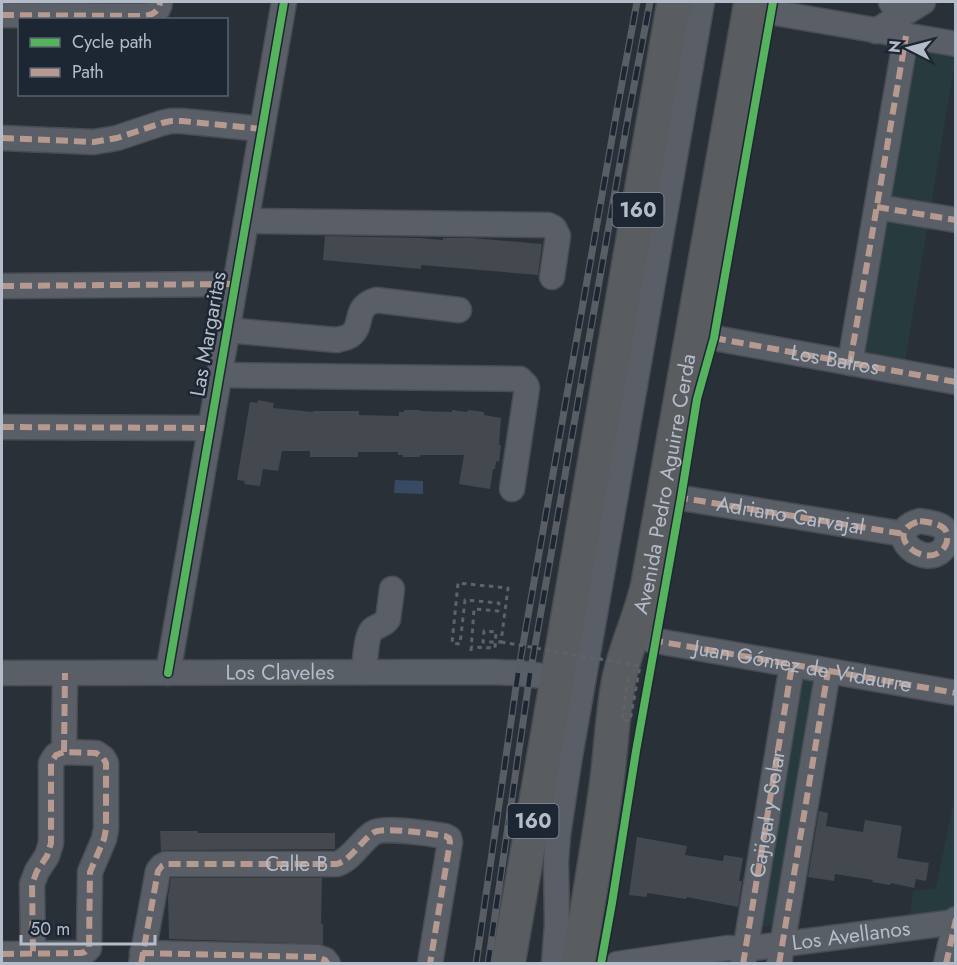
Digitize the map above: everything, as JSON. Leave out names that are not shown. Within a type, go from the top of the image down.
[{"type":"highway","name":"160","points":[[508,963],[674,2]]},
{"type":"highway","name":"Avenida Pedro Aguirre Cerda","points":[[578,963],[606,786],[616,696],[627,647],[646,595],[757,6]]},
{"type":"street","points":[[2,15],[144,16],[154,13],[160,2]]},
{"type":"street","name":"Las Margaritas","points":[[168,673],[284,2]]},
{"type":"street","points":[[544,963],[547,936],[546,860],[554,797],[691,2]]},
{"type":"street","points":[[554,963],[558,835],[702,2]]},
{"type":"street","points":[[757,6],[876,31],[923,2]]},
{"type":"street","points":[[899,18],[956,44]]},
{"type":"street","points":[[850,363],[877,207],[899,18]]},
{"type":"street","points":[[2,138],[107,141],[162,123],[182,120],[262,129]]},
{"type":"street","points":[[877,207],[956,220]]},
{"type":"street","points":[[246,221],[548,225],[554,228],[558,236],[552,277]]},
{"type":"street","points":[[2,286],[235,284]]},
{"type":"street","points":[[227,330],[337,340],[350,336],[357,327],[361,311],[367,303],[376,300],[459,310]]},
{"type":"street","name":"Los Batros","points":[[714,338],[956,382]]},
{"type":"street","points":[[219,375],[520,379],[524,381],[527,388],[512,489]]},
{"type":"street","points":[[2,427],[210,428]]},
{"type":"street","name":"Adriano Carvajal","points":[[675,497],[904,534],[904,540],[911,550],[930,555],[940,552],[951,542]]},
{"type":"street","points":[[364,672],[369,634],[388,619],[392,589]]},
{"type":"street","name":"Juan Gómez de Vidaurre","points":[[651,640],[956,693]]},
{"type":"street","name":"Cajigal y Solar","points":[[739,959],[792,665]]},
{"type":"street","name":"Cajigal y Solar","points":[[780,954],[828,671]]},
{"type":"street","name":"Los Claveles","points":[[2,673],[448,672],[518,673],[558,678]]},
{"type":"street","points":[[64,752],[65,673]]},
{"type":"street","points":[[2,954],[33,954],[81,953],[89,948],[90,872],[106,829],[106,763],[96,753],[64,752],[56,755],[51,763],[51,843],[47,856],[32,884],[33,954]]},
{"type":"street","name":"Calle B","points":[[141,958],[158,871],[162,866],[166,864],[337,864],[344,861],[373,833],[386,830],[449,838],[430,963]]},
{"type":"street","points":[[946,963],[955,921]]},
{"type":"street","name":"Los Avellanos","points":[[617,963],[728,948],[739,959],[780,954],[955,921]]},
{"type":"street","points":[[141,958],[317,957],[328,963]]},
{"type":"path","points":[[448,672],[450,659],[470,658],[474,609],[498,611],[499,603],[465,600],[460,644],[452,643],[458,583],[508,588],[501,642]]},
{"type":"path","points":[[471,647],[495,648],[495,640],[496,632],[484,631],[483,642],[492,642],[501,642],[640,666],[630,721],[622,720],[628,678]]},
{"type":"green space","points":[[912,49],[955,56],[955,63],[905,362],[860,354]]},
{"type":"green space","points":[[799,675],[820,679],[778,923],[754,930]]},
{"type":"green space","points":[[955,795],[955,918],[909,922],[913,891],[936,888]]},
{"type":"water","points":[[395,480],[423,481],[423,494],[394,493]]},
{"type":"building","points":[[325,236],[443,240],[443,238],[472,238],[542,244],[538,275],[421,265],[421,269],[323,260]]},
{"type":"building","points":[[258,400],[274,403],[273,408],[313,412],[359,411],[359,415],[399,416],[399,412],[404,412],[404,410],[484,412],[484,415],[501,418],[499,462],[496,461],[495,469],[493,469],[490,489],[459,484],[464,455],[403,457],[403,455],[398,455],[398,452],[358,452],[358,457],[310,457],[310,451],[282,451],[278,471],[263,469],[260,486],[244,484],[245,481],[237,480],[250,402],[257,403]]},
{"type":"building","points":[[819,811],[828,813],[826,826],[863,832],[865,820],[902,826],[897,858],[929,863],[926,881],[916,879],[914,888],[835,874],[834,881],[808,877]]},
{"type":"building","points":[[160,831],[335,833],[335,849],[161,851]]},
{"type":"building","points":[[637,837],[687,846],[685,855],[723,861],[724,855],[743,858],[738,907],[687,897],[686,899],[647,893],[647,897],[629,895]]},
{"type":"building","points":[[171,878],[322,878],[323,944],[169,939],[168,897]]},
{"type":"railway","points":[[476,964],[518,673],[637,2]]},
{"type":"railway","points":[[488,964],[530,674],[650,2]]},
{"type":"marked path","points":[[2,15],[144,16],[155,12],[160,2]]},
{"type":"marked path","points":[[850,363],[906,36]]},
{"type":"marked path","points":[[2,138],[94,142],[117,138],[171,121],[262,129]]},
{"type":"marked path","points":[[877,207],[956,220]]},
{"type":"marked path","points":[[2,286],[235,284]]},
{"type":"marked path","points":[[714,338],[956,382]]},
{"type":"marked path","points":[[2,427],[210,428]]},
{"type":"marked path","points":[[676,497],[904,534]]},
{"type":"marked path","points":[[920,521],[939,525],[946,531],[946,543],[940,552],[923,555],[908,546],[904,539],[904,532],[909,526],[920,521]]},
{"type":"marked path","points":[[651,640],[956,693]]},
{"type":"marked path","points":[[743,964],[792,665]]},
{"type":"marked path","points":[[779,964],[828,671]]},
{"type":"marked path","points":[[64,752],[65,673]]},
{"type":"marked path","points":[[2,954],[81,953],[89,948],[90,872],[106,829],[106,763],[96,753],[64,752],[56,755],[51,763],[51,843],[47,856],[32,884],[33,954]]},
{"type":"marked path","points":[[141,964],[158,871],[162,866],[166,864],[337,864],[347,858],[373,833],[386,830],[419,832],[449,838],[430,964]]},
{"type":"marked path","points":[[946,964],[956,919]]},
{"type":"marked path","points":[[142,953],[317,957],[328,964]]},
{"type":"cycle path","points":[[168,673],[284,2]]},
{"type":"cycle path","points":[[601,964],[697,399],[714,338],[773,2]]}]
